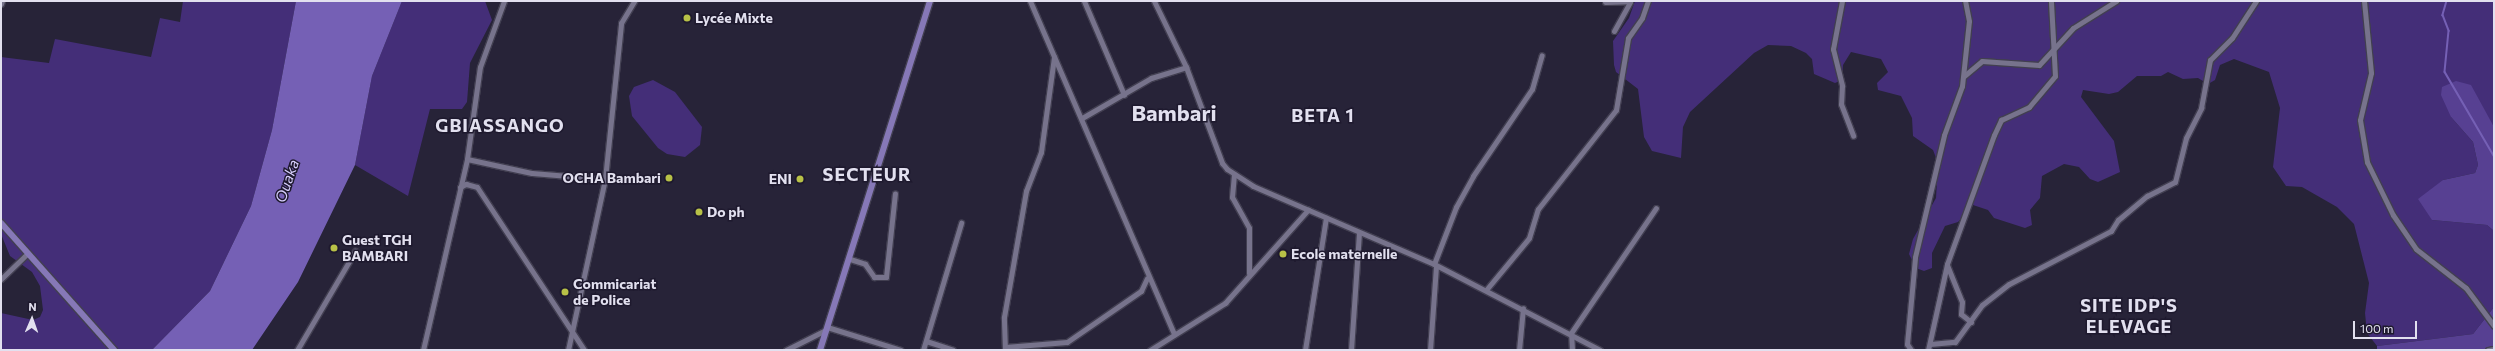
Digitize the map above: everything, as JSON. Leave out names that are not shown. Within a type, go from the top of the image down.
[{"type":"main road","points":[[820,350],[850,259],[930,1]]},
{"type":"main road","points":[[1,223],[114,350]]},
{"type":"street","points":[[423,350],[467,159],[480,67],[504,1]]},
{"type":"street","points":[[568,350],[571,328],[604,179],[621,23],[634,1]]},
{"type":"street","points":[[1030,1],[1082,118],[1147,277],[1174,334]]},
{"type":"street","points":[[1084,1],[1124,95]]},
{"type":"street","points":[[1154,1],[1186,67],[1222,163],[1234,174],[1308,210],[1486,290],[1571,333],[1600,350]]},
{"type":"street","points":[[1605,2],[1630,1]]},
{"type":"street","points":[[1614,31],[1630,1]]},
{"type":"street","points":[[1486,290],[1529,238],[1538,209],[1616,110],[1628,38],[1640,23],[1648,1]]},
{"type":"street","points":[[1842,1],[1833,49],[1842,86],[1841,104],[1853,136]]},
{"type":"street","points":[[1911,350],[1907,344],[1915,257],[1944,135],[1964,76],[1969,21],[1965,1]]},
{"type":"street","points":[[1928,350],[1947,264],[1999,125],[2012,113],[2029,107],[2055,76],[2055,47],[2051,1]]},
{"type":"street","points":[[1964,76],[1982,61],[2039,65],[2073,28],[2116,1]]},
{"type":"street","points":[[1930,344],[1955,342],[1982,305],[2010,284],[2111,231],[2118,220],[2147,196],[2175,182],[2186,138],[2201,108],[2210,60],[2232,38],[2256,1]]},
{"type":"street","points":[[2364,1],[2371,73],[2360,120],[2367,162],[2393,215],[2416,249],[2466,288],[2494,326]]},
{"type":"street","points":[[1430,350],[1435,266],[1470,182],[1532,89],[1542,55]]},
{"type":"street","points":[[1054,56],[1041,152],[1026,191],[1004,317],[1005,348],[1067,342],[1141,292],[1147,277]]},
{"type":"street","points":[[1082,118],[1167,71],[1186,67]]},
{"type":"street","points":[[467,159],[532,172],[604,179]]},
{"type":"street","points":[[1234,174],[1232,197],[1249,228],[1249,273]]},
{"type":"street","points":[[460,187],[466,184],[477,187],[571,328],[584,350]]},
{"type":"street","points":[[850,259],[865,264],[874,278],[886,277],[895,194]]},
{"type":"street","points":[[1572,350],[1571,333],[1656,208]]},
{"type":"street","points":[[1150,350],[1225,303],[1249,273],[1308,210]]},
{"type":"street","points":[[1305,350],[1326,218]]},
{"type":"street","points":[[923,350],[961,223]]},
{"type":"street","points":[[1351,350],[1359,233]]},
{"type":"street","points":[[297,350],[355,251]]},
{"type":"street","points":[[1,279],[28,253]]},
{"type":"street","points":[[1947,264],[1962,302],[1961,314],[1971,322]]},
{"type":"street","points":[[1519,350],[1523,308]]},
{"type":"street","points":[[786,350],[826,328],[901,350]]},
{"type":"street","points":[[926,341],[954,350]]},
{"type":"street","points":[[2488,350],[2494,349]]},
{"type":"shaded area","points":[[183,1],[296,1],[272,130],[251,206],[210,291],[152,350],[1,350],[1,313],[33,320],[40,317],[43,310],[40,286],[32,272],[10,256],[1,234],[1,57],[49,63],[55,39],[151,57],[160,18],[180,22]]},
{"type":"shaded area","points":[[402,1],[485,1],[492,20],[470,63],[467,102],[462,109],[430,109],[408,196],[355,165],[372,76]]},
{"type":"shaded area","points":[[1635,1],[2494,1],[2494,127],[2491,123],[2451,117],[2473,142],[2478,165],[2475,173],[2443,180],[2432,220],[2487,225],[2494,231],[2494,307],[2473,334],[2377,346],[2367,333],[2365,313],[2369,283],[2354,224],[2337,207],[2302,187],[2286,186],[2273,167],[2280,108],[2269,72],[2234,59],[2220,65],[2215,80],[2208,84],[2198,78],[2183,79],[2168,72],[2161,76],[2137,76],[2118,92],[2109,94],[2083,90],[2081,97],[2114,141],[2120,172],[2098,182],[2090,179],[2079,167],[2064,164],[2042,176],[2040,198],[2030,210],[2032,225],[2025,228],[1994,218],[1988,210],[1973,205],[1958,222],[1945,226],[1932,253],[1932,268],[1924,271],[1916,268],[1909,254],[1913,239],[1936,198],[1938,163],[1933,150],[1913,136],[1912,118],[1901,96],[1878,90],[1877,83],[1888,72],[1881,59],[1851,52],[1843,65],[1842,80],[1835,83],[1814,74],[1812,59],[1806,53],[1791,46],[1768,45],[1754,53],[1690,112],[1683,127],[1681,158],[1652,151],[1644,137],[1638,89],[1616,72],[1614,65],[1613,41],[1629,18]]},
{"type":"shaded area","points":[[653,80],[675,92],[702,127],[700,145],[685,157],[667,154],[658,148],[632,116],[629,96],[634,87]]},
{"type":"shaded area","points":[[2456,81],[2471,85],[2494,127],[2494,231],[2487,225],[2432,220],[2418,199],[2443,180],[2475,173],[2478,165],[2473,142],[2451,117],[2441,95],[2442,87]]},
{"type":"shaded area","points":[[2494,307],[2494,350],[2377,350],[2377,346],[2473,334]]},
{"type":"water","name":"Ouaka","points":[[296,1],[402,1],[372,76],[355,165],[298,282],[252,350],[152,350],[210,291],[251,206],[272,130]]},
{"type":"waterway","points":[[2447,1],[2443,15],[2449,31],[2445,72],[2494,156]]},
{"type":"place","name":"Lycée Mixte","points":[[687,18]]},
{"type":"place","name":"OCHA Bambari","points":[[669,178]]},
{"type":"place","name":"ENI","points":[[800,179]]},
{"type":"place","name":"Do ph","points":[[699,212]]},
{"type":"place","name":"Guest TGH BAMBARI","points":[[334,248]]},
{"type":"place","name":"Ecole maternelle","points":[[1283,254]]},
{"type":"place","name":"Commicariat de Police","points":[[565,292]]},
{"type":"district","name":"Bambari","points":[[1174,113]]},
{"type":"district","name":"BETA 1","points":[[1323,115]]},
{"type":"district","name":"GBIASSANGO","points":[[500,125]]},
{"type":"district","name":"SECTEUR","points":[[867,174]]},
{"type":"district","name":"SITE IDP'S ELEVAGE","points":[[2129,316]]}]
